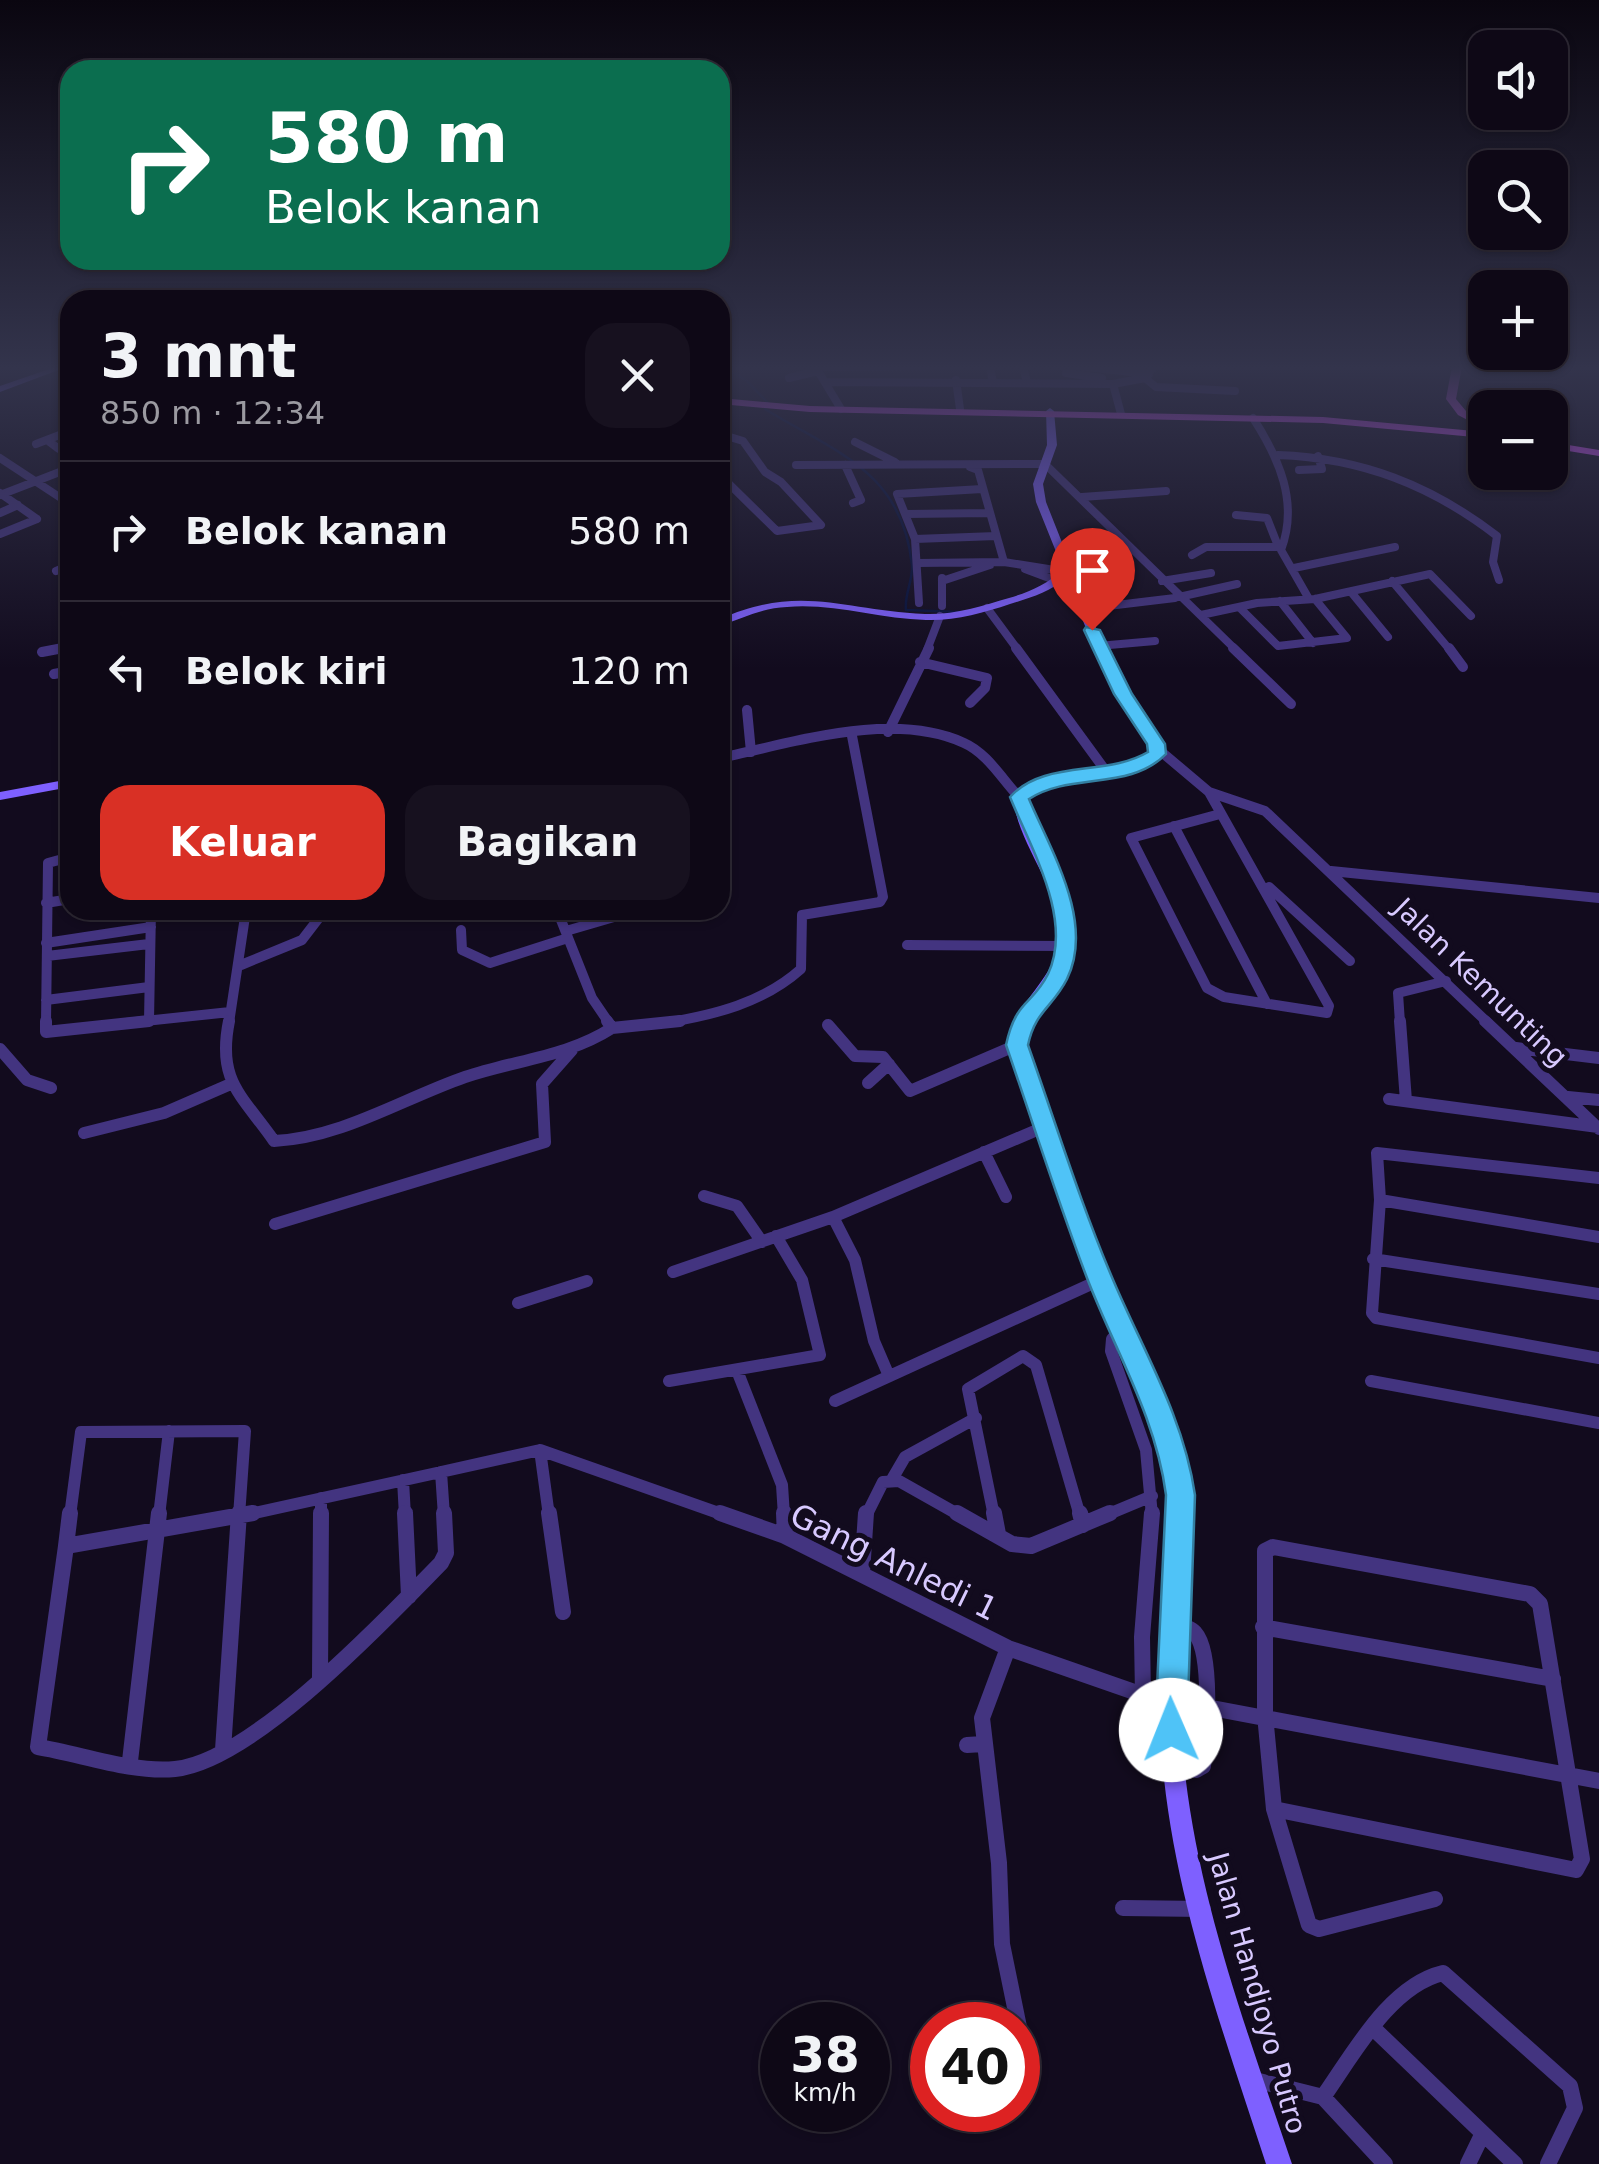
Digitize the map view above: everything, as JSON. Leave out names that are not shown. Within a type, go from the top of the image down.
[{"type":"street","points":[[13,467],[60,498]]},
{"type":"street","points":[[730,485],[777,531],[822,526],[782,482],[762,467]]},
{"type":"street","points":[[845,467],[847,479],[860,500],[854,503]]},
{"type":"street","points":[[910,472],[914,467],[976,467],[1004,563]]},
{"type":"street","points":[[1044,467],[1038,484],[1041,502],[1064,574],[1098,646],[1158,749],[1209,792],[1262,880],[1329,1010],[1322,1014],[1224,997],[1207,988],[1131,838],[1220,814]]},
{"type":"street","points":[[1048,467],[1177,598],[1201,615],[1291,704]]},
{"type":"street","points":[[1280,467],[1288,517],[1280,547]]},
{"type":"street","points":[[1299,470],[1321,467]]},
{"type":"street","points":[[1360,467],[1399,477],[1480,523],[1500,540],[1493,562],[1499,580]]},
{"type":"street","points":[[1,494],[60,472]]},
{"type":"street","points":[[918,603],[915,539],[897,497],[900,491],[982,489]]},
{"type":"street","points":[[1082,497],[1166,492]]},
{"type":"street","points":[[0,534],[36,519],[1,494]]},
{"type":"street","points":[[0,513],[18,506]]},
{"type":"street","points":[[906,514],[989,513]]},
{"type":"street","points":[[1236,515],[1267,518],[1312,599],[1348,637],[1314,644],[1274,644],[1239,607]]},
{"type":"street","points":[[915,539],[996,536]]},
{"type":"street","points":[[1192,555],[1206,547],[1280,547]]},
{"type":"street","points":[[1294,568],[1395,547]]},
{"type":"street","points":[[918,563],[1004,563],[1064,574]]},
{"type":"street","points":[[942,581],[1004,563]]},
{"type":"street","points":[[888,732],[904,682],[920,662],[941,611],[941,564]]},
{"type":"street","points":[[56,572],[60,570]]},
{"type":"street","points":[[1162,581],[1211,573]]},
{"type":"street","points":[[730,619],[770,605],[836,604],[941,611],[987,608],[1064,574]]},
{"type":"street","points":[[1201,615],[1435,576],[1472,616]]},
{"type":"street","points":[[1392,582],[1429,620],[1463,668]]},
{"type":"street","points":[[1083,609],[1177,598],[1237,584]]},
{"type":"street","points":[[1351,592],[1388,637]]},
{"type":"street","points":[[1280,601],[1314,644]]},
{"type":"street","points":[[987,608],[1108,774]]},
{"type":"street","points":[[1098,646],[1155,641]]},
{"type":"street","points":[[42,652],[60,648]]},
{"type":"street","points":[[920,662],[988,678],[985,688],[970,704]]},
{"type":"street","points":[[54,674],[60,673]]},
{"type":"street","points":[[748,710],[752,752]]},
{"type":"street","points":[[730,756],[888,732],[933,734],[968,745],[1019,797],[1061,901],[1065,946],[1058,976],[1023,1016],[1017,1045],[912,1090],[881,1056],[855,1056],[828,1025]]},
{"type":"street","points":[[245,920],[241,965],[222,1058],[233,1083],[268,1137],[293,1142],[448,1082],[576,1047],[612,1028],[659,1024],[755,1001],[798,973],[802,915],[875,903],[883,897],[852,736]]},
{"type":"street","points":[[1019,797],[1043,782],[1108,774],[1149,763],[1158,749]]},
{"type":"street","points":[[0,796],[60,785]]},
{"type":"street","name":"Jalan Kemunting","points":[[1209,792],[1264,811],[1332,871],[1599,1128]]},
{"type":"street","points":[[1174,826],[1267,1004]]},
{"type":"street","points":[[60,859],[48,863],[47,1032],[230,1012]]},
{"type":"street","name":"Jalan Kemunting","points":[[1332,871],[1599,898]]},
{"type":"street","points":[[1262,880],[1350,961]]},
{"type":"street","points":[[46,904],[60,901]]},
{"type":"street","points":[[150,1020],[151,920]]},
{"type":"street","points":[[241,965],[304,941],[318,929],[321,920]]},
{"type":"street","points":[[561,920],[592,998],[612,1028]]},
{"type":"street","points":[[461,930],[462,950],[490,963],[610,920]]},
{"type":"street","points":[[46,943],[151,927]]},
{"type":"street","points":[[46,956],[149,944]]},
{"type":"street","points":[[907,945],[1065,946]]},
{"type":"street","points":[[1406,1101],[1398,992],[1446,981]]},
{"type":"street","points":[[46,1000],[149,987]]},
{"type":"street","name":"Jalan Handjoyo Putro","points":[[1017,1045],[1100,1280],[1158,1408],[1177,1469],[1180,1495],[1169,1696],[1173,1763],[1202,1909],[1278,2164]]},
{"type":"street","points":[[275,1224],[545,1142],[542,1084],[576,1047]]},
{"type":"street","points":[[1516,1048],[1599,1058]]},
{"type":"street","points":[[0,1050],[27,1080],[51,1088]]},
{"type":"street","points":[[868,1083],[889,1064]]},
{"type":"street","points":[[84,1133],[164,1113],[233,1083]]},
{"type":"street","points":[[1568,1096],[1599,1100]]},
{"type":"street","points":[[1389,1099],[1599,1128]]},
{"type":"street","points":[[672,1272],[833,1217],[1044,1127]]},
{"type":"street","points":[[984,1152],[1006,1197]]},
{"type":"street","points":[[1599,1178],[1379,1153],[1380,1200],[1372,1313],[1376,1318],[1599,1358]]},
{"type":"street","points":[[669,1381],[704,1373],[738,1373],[820,1355],[802,1280],[736,1206],[704,1196]]},
{"type":"street","points":[[1380,1200],[1599,1237]]},
{"type":"street","points":[[833,1217],[855,1260],[874,1341],[889,1376]]},
{"type":"street","points":[[1373,1258],[1599,1294]]},
{"type":"street","points":[[836,1401],[1100,1280]]},
{"type":"street","points":[[518,1303],[587,1281]]},
{"type":"street","points":[[1123,1327],[1112,1340],[1111,1360],[1142,1437],[1155,1520],[1139,1654],[1143,1695]]},
{"type":"street","points":[[998,1534],[968,1389],[1023,1356],[1030,1357],[1036,1365],[1083,1525]]},
{"type":"street","points":[[738,1373],[782,1484],[786,1536]]},
{"type":"street","points":[[1372,1380],[1599,1423]]},
{"type":"street","points":[[862,1573],[871,1496],[877,1486],[891,1480],[905,1456],[976,1418]]},
{"type":"street","points":[[130,1762],[154,1534],[170,1431]]},
{"type":"street","points":[[223,1750],[245,1432],[81,1432],[38,1747],[178,1769],[223,1750],[278,1716],[409,1596],[446,1552],[441,1472]]},
{"type":"street","points":[[66,1546],[154,1534],[540,1450],[562,1612]]},
{"type":"street","name":"Gang Anledi 1","points":[[540,1450],[786,1536],[1008,1648],[1143,1695],[1169,1696],[1599,1780]]},
{"type":"street","points":[[404,1480],[409,1596]]},
{"type":"street","points":[[891,1480],[1012,1544],[1031,1546],[1152,1496]]},
{"type":"street","points":[[320,1498],[320,1678]]},
{"type":"street","points":[[1274,1809],[1576,1870],[1582,1859],[1553,1679],[1540,1604],[1530,1594],[1273,1547],[1264,1551],[1265,1716],[1274,1809],[1309,1925],[1319,1930],[1435,1899]]},
{"type":"street","points":[[1173,1624],[1187,1627],[1200,1640],[1206,1704],[1203,1766],[1196,1770],[1173,1763]]},
{"type":"street","points":[[1264,1627],[1553,1679]]},
{"type":"street","points":[[1008,1648],[988,1692],[975,1745],[999,1864],[1002,1944],[1014,2002]]},
{"type":"street","points":[[1123,1908],[1202,1909]]},
{"type":"street","points":[[1323,2097],[1373,2028],[1435,1972],[1451,1977],[1570,2086],[1575,2108],[1548,2164]]},
{"type":"street","points":[[1373,2028],[1515,2164]]},
{"type":"street","points":[[1251,2079],[1323,2097],[1385,2164]]},
{"type":"street","points":[[1468,2164],[1482,2136]]},
{"type":"waterway","points":[[860,467],[895,507],[906,533],[912,565],[906,610],[959,612]]},
{"type":"route","points":[[1092,630],[1123,694],[1158,749],[1149,763],[1142,766],[1043,782],[1019,797],[1018,804],[1061,901],[1066,934],[1058,976],[1023,1016],[1016,1030],[1017,1045],[1100,1280],[1158,1408],[1177,1469],[1180,1495],[1169,1696],[1171,1730]]}]
